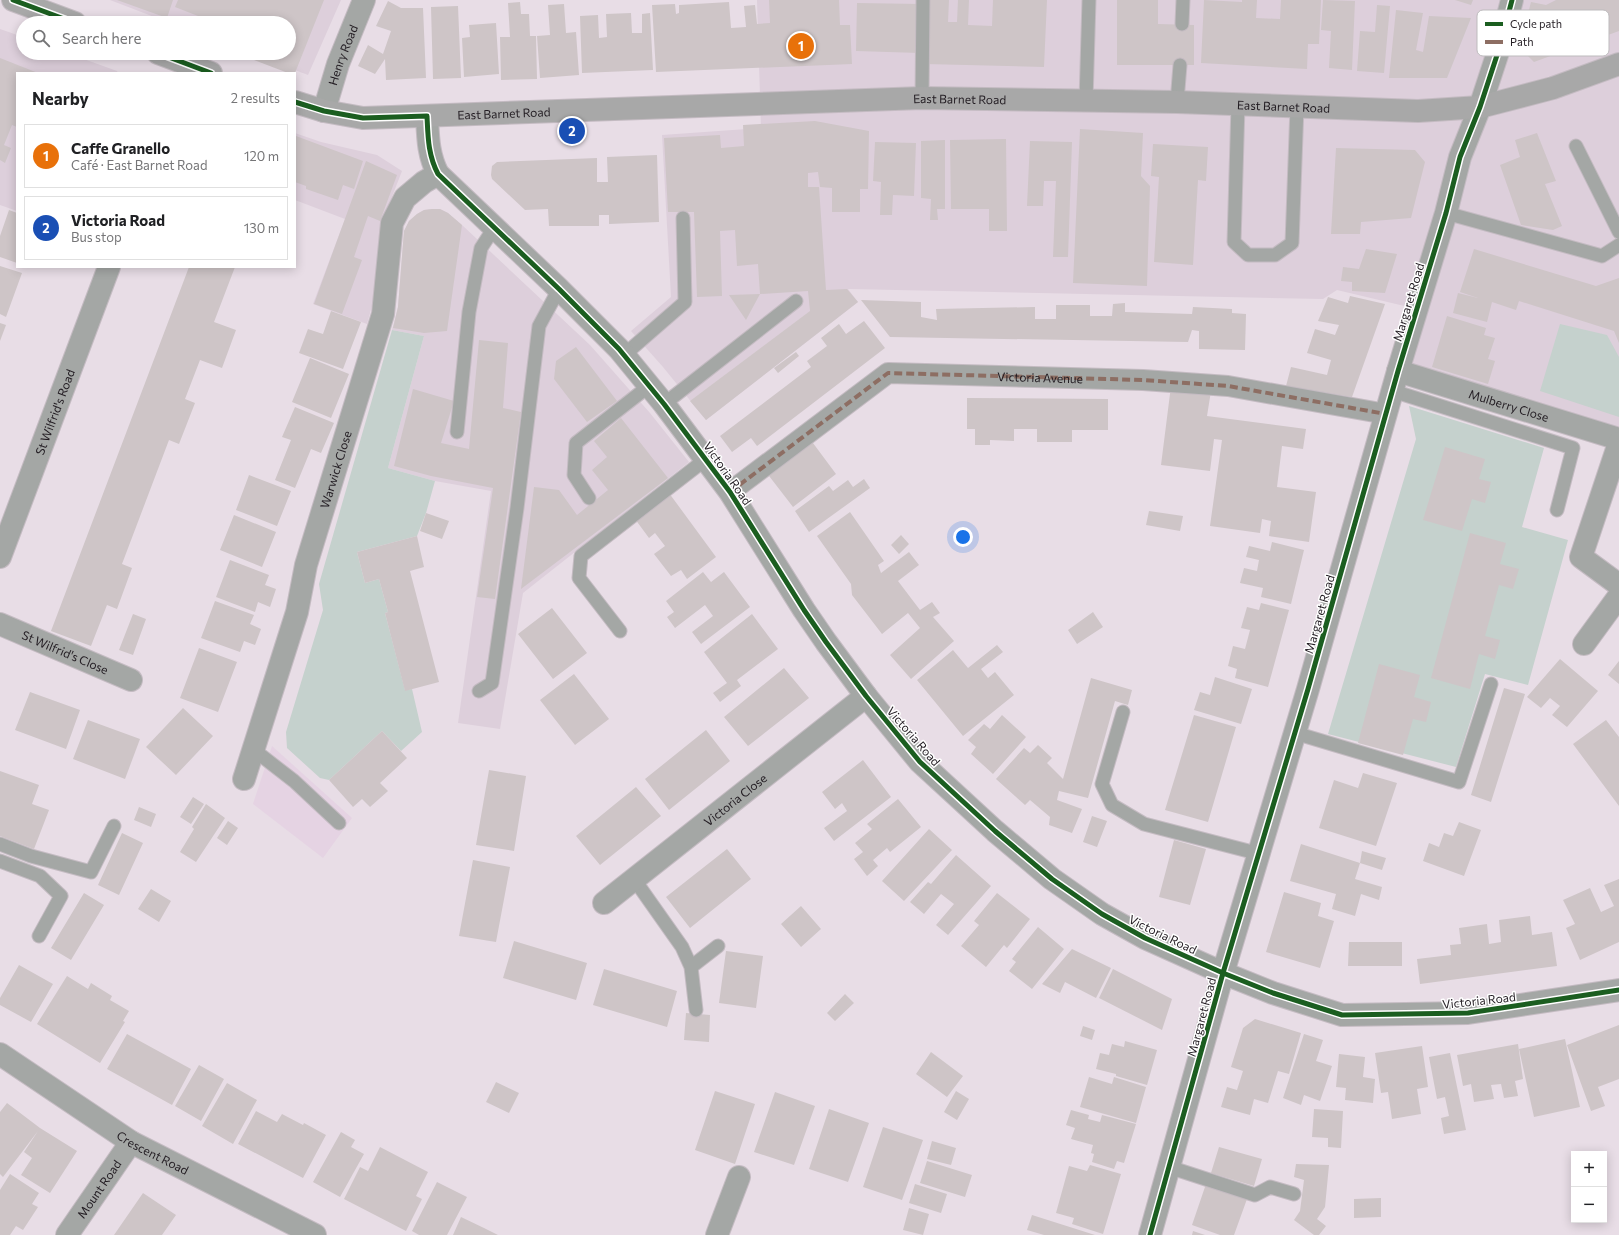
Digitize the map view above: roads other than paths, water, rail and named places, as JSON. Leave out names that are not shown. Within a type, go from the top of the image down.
[{"type":"main road","points":[[13,0],[56,16]]},
{"type":"main road","points":[[170,60],[184,68],[206,72]]},
{"type":"main road","name":"East Barnet Road","points":[[296,102],[324,111],[363,118],[922,98],[1177,102],[1418,111],[1480,107],[1553,88],[1619,64]]},
{"type":"street","name":"Henry Road","points":[[324,111],[338,64],[364,0]]},
{"type":"street","name":"Margaret Road","points":[[1509,10],[1512,0]]},
{"type":"street","name":"Margaret Road","points":[[1150,1235],[1223,973],[1260,854],[1395,381],[1446,213],[1460,157],[1480,107],[1497,56]]},
{"type":"street","name":"Victoria Road","points":[[427,116],[429,149],[433,164],[438,174],[559,289],[624,355],[706,459],[730,492],[804,610],[866,696],[920,762],[995,831],[1052,878],[1102,914],[1145,938],[1223,973],[1273,993],[1342,1016],[1468,1013],[1619,990]]},
{"type":"street","name":"Warwick Close","points":[[244,779],[298,612],[306,565],[383,314],[392,224],[406,198],[424,182],[438,174]]},
{"type":"street","name":"St Wilfrid's Road","points":[[0,557],[110,268]]},
{"type":"street","name":"Victoria Avenue","points":[[730,492],[888,373],[1143,380],[1205,384],[1228,386],[1386,414]]},
{"type":"street","name":"Mulberry Close","points":[[1395,381],[1619,439]]},
{"type":"street","points":[[1619,443],[1581,557],[1619,585]]},
{"type":"street","points":[[1584,644],[1619,596]]},
{"type":"street","name":"St Wilfrid's Close","points":[[0,624],[130,680]]},
{"type":"street","name":"Victoria Close","points":[[604,903],[866,696]]},
{"type":"street","name":"Crescent Road","points":[[0,1054],[131,1142],[315,1235]]},
{"type":"street","name":"Mount Road","points":[[67,1235],[131,1142]]},
{"type":"street","points":[[717,1235],[738,1177]]},
{"type":"lane","points":[[922,98],[923,0]]},
{"type":"lane","points":[[1086,100],[1089,0]]},
{"type":"lane","points":[[1182,24],[1183,0]]},
{"type":"lane","points":[[1177,102],[1180,65]]},
{"type":"lane","points":[[1238,105],[1234,242],[1248,255],[1275,255],[1292,243],[1297,107]]},
{"type":"lane","points":[[1576,146],[1619,232]]},
{"type":"lane","points":[[1446,213],[1602,256],[1619,245]]},
{"type":"lane","points":[[624,355],[685,302],[683,218]]},
{"type":"lane","points":[[457,432],[469,312],[481,248],[494,228]]},
{"type":"lane","points":[[479,691],[492,683],[517,508],[539,326],[559,289]]},
{"type":"lane","points":[[664,404],[796,301]]},
{"type":"lane","points":[[1395,381],[1573,448],[1557,510]]},
{"type":"lane","points":[[589,498],[574,475],[576,443],[649,386]]},
{"type":"lane","points":[[620,631],[579,578],[581,556],[706,459]]},
{"type":"lane","points":[[1295,733],[1460,782],[1491,684]]},
{"type":"lane","points":[[1123,712],[1102,784],[1112,805],[1144,824],[1260,854]]},
{"type":"lane","points":[[254,750],[294,781],[339,823]]},
{"type":"lane","points":[[0,844],[31,856],[91,872],[114,826]]},
{"type":"lane","points":[[0,861],[40,876],[61,896],[39,936]]},
{"type":"lane","points":[[634,879],[682,947],[691,967],[696,1010]]},
{"type":"lane","points":[[691,967],[718,946]]},
{"type":"lane","points":[[1170,1167],[1255,1195],[1270,1187],[1294,1194]]},
{"type":"place","name":"Caffe Granello","points":[[801,46]]},
{"type":"place","name":"Victoria Road","points":[[572,131]]}]
